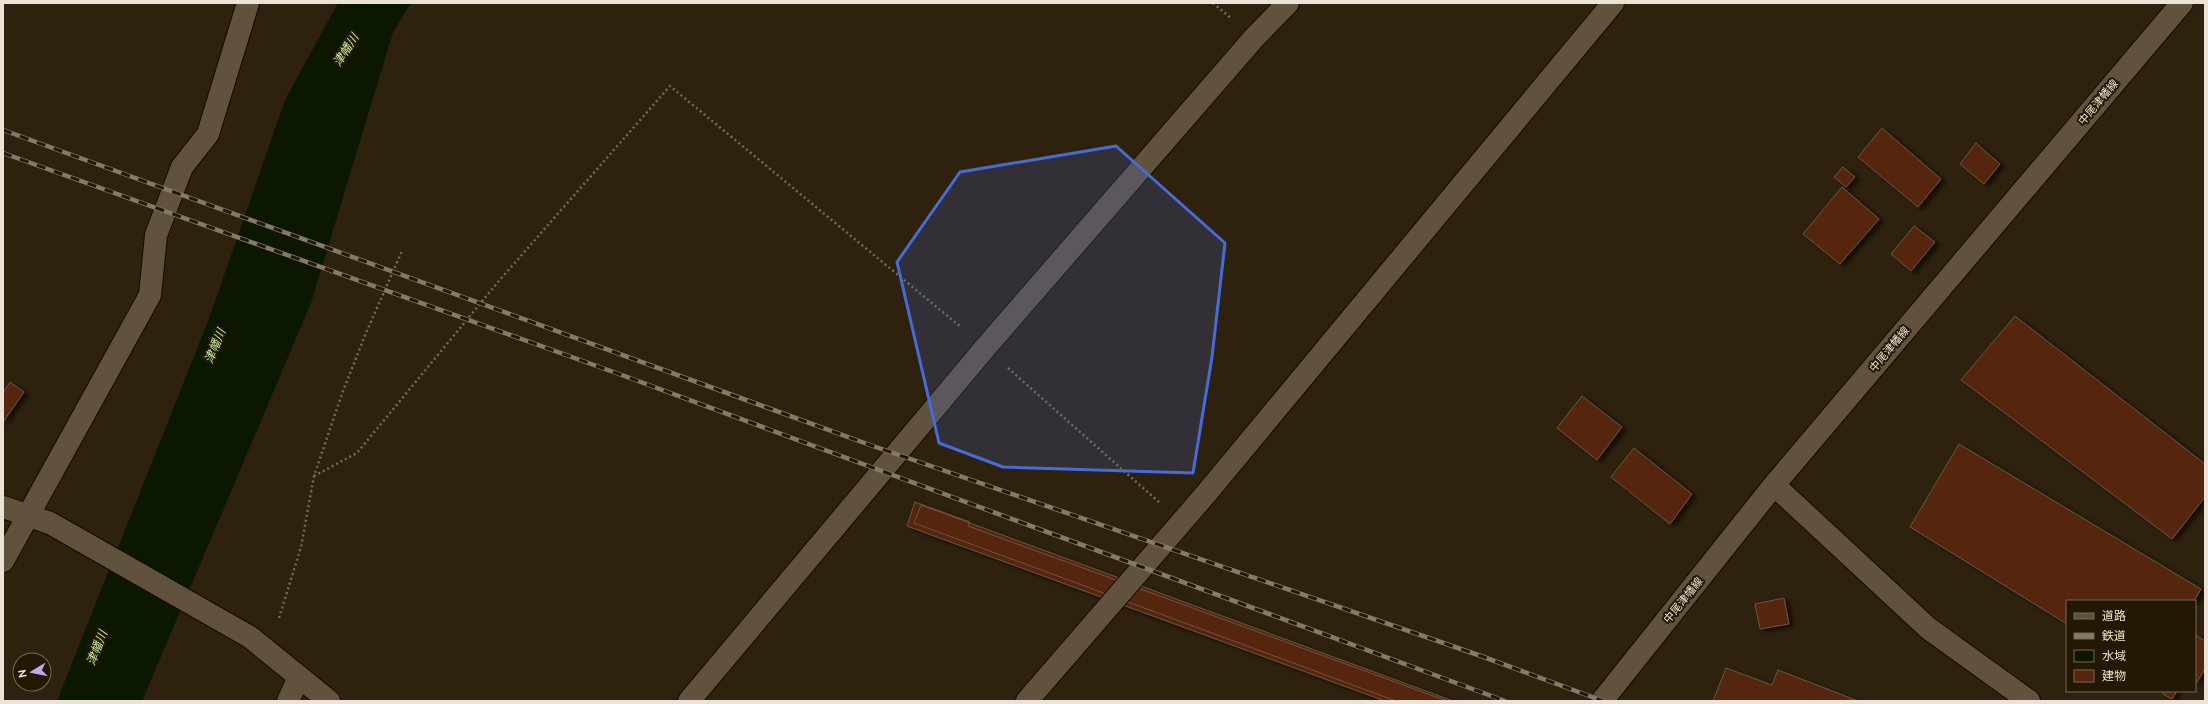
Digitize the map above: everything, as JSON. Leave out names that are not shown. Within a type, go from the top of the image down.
[{"type":"street","points":[[3,561],[150,295],[156,235],[182,167],[208,134],[248,3]]},
{"type":"street","points":[[689,701],[985,348],[1254,38],[1288,3]]},
{"type":"street","points":[[1027,701],[1182,523],[1613,3]]},
{"type":"street","name":"中尾津幡線","points":[[1602,701],[1774,485],[2182,3]]},
{"type":"street","points":[[1774,485],[1928,628],[2029,701]]},
{"type":"street","points":[[3,507],[50,523],[250,637],[329,701]]},
{"type":"street","points":[[288,701],[300,677]]},
{"type":"path","points":[[314,476],[356,453],[498,282],[670,86],[985,348],[1182,523]]},
{"type":"path","points":[[280,618],[301,547],[314,476],[360,347],[402,251]]},
{"type":"highlighted area","points":[[1116,146],[1225,243],[1212,357],[1193,473],[1003,467],[939,443],[897,262],[960,172]]},
{"type":"water","name":"津幡川","points":[[338,3],[411,3],[393,32],[311,303],[142,701],[57,701],[210,316],[285,100]]},
{"type":"building","points":[[1882,128],[1941,179],[1918,207],[1858,157]]},
{"type":"building","points":[[1976,143],[2000,164],[1984,184],[1960,164]]},
{"type":"building","points":[[1843,167],[1855,177],[1846,187],[1834,177]]},
{"type":"building","points":[[1842,187],[1879,219],[1840,264],[1803,234]]},
{"type":"building","points":[[1914,226],[1935,242],[1911,271],[1891,254]]},
{"type":"building","points":[[2015,316],[2205,464],[2205,497],[2172,539],[1961,380]]},
{"type":"building","points":[[10,382],[24,392],[3,422],[3,393]]},
{"type":"building","points":[[1582,396],[1622,427],[1597,460],[1557,428]]},
{"type":"building","points":[[1959,444],[2201,589],[2195,600],[2066,600],[2066,623],[1910,527]]},
{"type":"building","points":[[1634,448],[1692,494],[1670,524],[1611,477]]},
{"type":"building","points":[[915,502],[970,522],[968,526],[1447,701],[1385,701],[907,526]]},
{"type":"building","points":[[921,505],[1453,701],[1396,701],[914,523]]},
{"type":"building","points":[[1784,598],[1789,624],[1760,629],[1755,604]]},
{"type":"building","points":[[2196,636],[2205,641],[2205,669],[2196,683]]},
{"type":"building","points":[[1726,668],[1772,685],[1778,670],[1858,701],[1713,701]]},
{"type":"building","points":[[2164,692],[2176,692],[2172,699],[2163,694]]},
{"type":"railway","points":[[3,130],[870,445],[1481,656],[1603,701]]},
{"type":"railway","points":[[3,153],[619,374],[1505,701]]}]
